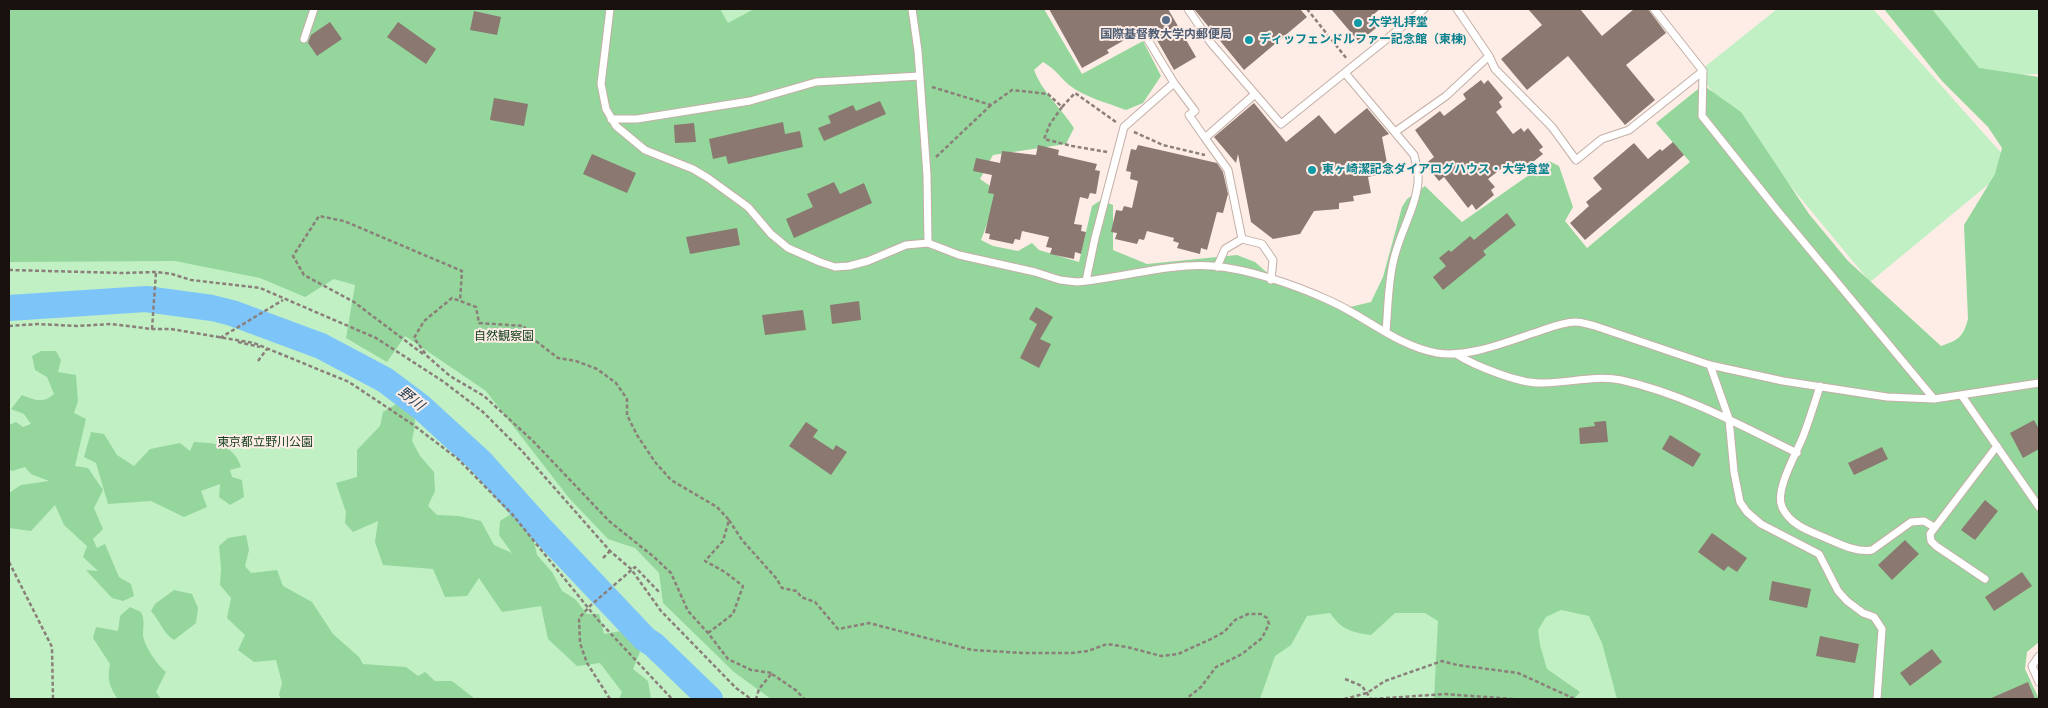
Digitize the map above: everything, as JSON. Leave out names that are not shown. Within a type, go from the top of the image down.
[{"type":"lane","points":[[304,39],[314,9]]},
{"type":"lane","points":[[610,9],[601,84],[606,109],[616,126],[645,150],[693,169],[748,207],[771,234],[788,248],[835,267],[849,266],[868,261],[906,245],[928,243],[959,255],[1013,266],[1060,280],[1086,281],[1190,266],[1217,267],[1271,280],[1329,300],[1401,341],[1436,353],[1456,354],[1473,351],[1577,322],[1595,326],[1710,364],[1783,382],[1887,397],[1934,399],[2039,383]]},
{"type":"lane","points":[[912,9],[920,80],[926,166],[928,243]]},
{"type":"lane","points":[[1188,9],[1211,43],[1281,124],[1424,9]]},
{"type":"lane","points":[[1458,9],[1489,56],[1495,69],[1548,122],[1576,160],[1602,139],[1629,130],[1703,71]]},
{"type":"lane","points":[[1654,9],[1703,71],[1702,116],[1776,210],[1934,399]]},
{"type":"lane","points":[[1145,36],[1174,83],[1195,111],[1189,116],[1228,170],[1242,239]]},
{"type":"lane","points":[[1395,132],[1446,96],[1489,56]]},
{"type":"lane","points":[[1345,73],[1414,155],[1418,182],[1392,265],[1386,332]]},
{"type":"lane","points":[[611,119],[637,119],[750,101],[816,82],[920,80]]},
{"type":"lane","points":[[1086,281],[1095,238],[1124,127],[1174,83]]},
{"type":"lane","points":[[1205,138],[1255,94]]},
{"type":"lane","points":[[1217,267],[1225,248],[1242,239],[1262,244],[1273,260],[1271,280]]},
{"type":"lane","points":[[1456,354],[1470,362],[1525,381],[1541,384],[1605,378],[1672,395],[1729,419],[1797,453]]},
{"type":"lane","points":[[1710,364],[1729,419],[1740,502],[1760,524],[1819,554],[1838,591],[1847,601],[1863,613],[1874,617],[1882,629],[1876,699]]},
{"type":"lane","points":[[1820,386],[1797,453],[1783,484],[1781,505],[1790,519],[1803,528],[1837,543],[1865,551],[1872,550],[1911,522],[1924,521],[1934,527]]},
{"type":"lane","points":[[1962,396],[2039,507]]},
{"type":"lane","points":[[1986,579],[1931,542],[1930,534],[1996,446]]},
{"type":"lane","points":[[2039,656],[2032,666],[2039,682]]},
{"type":"path","points":[[1307,9],[1353,66]]},
{"type":"path","points":[[920,80],[991,105]]},
{"type":"path","points":[[926,166],[991,105],[1012,90],[1048,94],[1062,107]]},
{"type":"path","points":[[1117,153],[1044,140],[1050,124],[1062,107],[1075,94],[1124,127],[1163,145],[1219,157]]},
{"type":"path","points":[[460,301],[462,271],[344,221],[319,216],[293,256],[304,275],[354,302],[450,376],[484,396],[533,441],[609,521],[672,573],[688,612],[708,633],[728,659],[751,670],[772,674],[797,691],[804,699]]},
{"type":"path","points":[[9,270],[156,272],[172,274],[191,280],[260,288],[376,338],[444,382],[483,412],[522,451],[610,551],[631,569],[660,611],[736,688],[751,699]]},
{"type":"path","points":[[152,329],[156,272]]},
{"type":"path","points":[[426,356],[414,338],[424,321],[452,298],[476,307],[479,323],[524,326],[528,336],[558,358],[576,361],[597,369],[616,383],[627,399],[627,415],[637,435],[655,462],[671,480],[717,507],[729,520],[742,540],[776,578],[782,588],[797,591],[801,597],[815,602],[838,629],[869,623],[972,650],[1072,653],[1088,651],[1107,644],[1162,656],[1178,654],[1211,639],[1224,632],[1235,620],[1248,614],[1261,614],[1267,618],[1269,624],[1262,638],[1242,654],[1216,667],[1201,687],[1186,699]]},
{"type":"path","points":[[267,349],[220,338],[284,299]]},
{"type":"path","points":[[9,326],[110,324],[152,329],[171,328],[254,343],[349,382],[412,424],[458,459],[512,514],[589,606],[672,699]]},
{"type":"path","points":[[258,361],[267,349]]},
{"type":"path","points":[[708,633],[733,614],[743,586],[725,572],[705,561],[723,540],[729,520]]},
{"type":"path","points":[[603,558],[610,551]]},
{"type":"path","points":[[9,562],[52,647],[53,699]]},
{"type":"path","points":[[610,699],[587,662],[580,643],[579,618],[589,606],[635,567],[660,593]]},
{"type":"path","points":[[1344,699],[1367,693],[1384,681],[1442,661],[1457,665],[1518,673],[1575,699]]},
{"type":"path","points":[[756,699],[759,689],[772,674]]},
{"type":"path","points":[[1345,679],[1362,686],[1372,699],[1445,694],[1513,699]]},
{"type":"green space","name":"自然観察園","points":[[9,9],[720,9],[728,23],[754,9],[1044,9],[1082,74],[1143,41],[1161,76],[1143,103],[1126,110],[1075,89],[1043,62],[1034,70],[1047,93],[1074,128],[1066,144],[993,155],[980,179],[993,188],[997,198],[981,240],[993,246],[1018,251],[1032,243],[1039,250],[1079,262],[1092,206],[1101,200],[1113,205],[1113,250],[1147,264],[1237,255],[1255,262],[1280,284],[1350,307],[1371,302],[1383,277],[1402,207],[1407,199],[1425,186],[1462,222],[1549,161],[1559,166],[1573,207],[1565,221],[1587,248],[1690,162],[1656,123],[1703,85],[1741,112],[1809,214],[1848,261],[1941,346],[1952,342],[1962,334],[1968,319],[1964,225],[1995,174],[2002,148],[1988,127],[1942,81],[1884,9],[1932,9],[1979,68],[2039,77],[2039,642],[2027,652],[2025,669],[2039,699],[1617,699],[1602,643],[1589,616],[1561,610],[1546,617],[1538,630],[1540,645],[1547,669],[1580,692],[1574,699],[1434,699],[1438,621],[1425,613],[1395,613],[1371,635],[1358,633],[1343,627],[1330,613],[1307,616],[1291,645],[1275,656],[1260,699],[771,699],[734,672],[663,603],[659,573],[635,548],[608,539],[569,498],[486,391],[405,336],[387,362],[346,338],[355,285],[334,279],[305,297],[260,278],[175,261],[9,262]]},
{"type":"green space","points":[[711,9],[764,9],[724,32]]},
{"type":"green space","points":[[1777,9],[1873,9],[2012,165],[1870,282],[1697,73]]},
{"type":"green space","points":[[1912,9],[2039,9],[2039,74],[1981,76]]},
{"type":"green space","name":"東京都立野川公園","points":[[9,159],[1583,591],[1632,699],[9,699]]},
{"type":"green space","points":[[41,351],[56,351],[61,360],[58,372],[76,375],[78,401],[74,413],[86,419],[75,466],[88,468],[103,490],[94,508],[103,529],[93,539],[97,548],[105,544],[119,577],[131,584],[134,596],[123,601],[112,598],[86,570],[98,571],[83,557],[87,546],[64,525],[55,505],[31,531],[9,528],[9,493],[21,485],[49,481],[31,474],[25,467],[12,471],[9,469],[9,425],[16,422],[23,427],[31,424],[24,414],[11,409],[22,395],[34,400],[42,400],[54,394],[47,377],[35,370],[32,356]]},
{"type":"green space","points":[[398,403],[413,414],[415,422],[412,441],[420,456],[434,472],[435,491],[428,506],[437,515],[459,516],[481,521],[494,545],[512,553],[499,535],[500,521],[514,512],[531,527],[537,555],[552,572],[562,591],[575,599],[587,614],[599,614],[604,634],[621,631],[636,640],[640,652],[633,669],[648,681],[651,699],[619,699],[622,692],[600,663],[577,666],[548,639],[541,606],[502,612],[479,578],[467,596],[445,597],[433,569],[383,565],[375,542],[378,521],[353,532],[345,523],[346,512],[336,483],[357,477],[357,450],[380,426],[383,412]]},
{"type":"green space","points":[[91,432],[104,434],[117,455],[134,466],[150,449],[180,443],[190,451],[194,442],[222,446],[238,459],[241,467],[230,470],[232,477],[242,480],[244,497],[230,505],[219,497],[220,484],[201,491],[207,507],[184,517],[151,501],[108,504],[96,463],[84,457]]},
{"type":"green space","points":[[246,535],[249,550],[245,566],[251,573],[277,570],[283,586],[312,602],[333,634],[359,657],[363,664],[406,667],[418,676],[425,672],[435,681],[452,681],[475,699],[281,699],[279,695],[282,683],[276,660],[254,662],[238,650],[245,635],[227,618],[231,598],[220,585],[219,546],[228,538]]},
{"type":"green space","points":[[174,590],[192,594],[198,608],[196,623],[174,640],[167,634],[151,611],[155,604]]},
{"type":"green space","points":[[130,607],[141,612],[146,645],[155,661],[166,672],[156,692],[161,699],[117,698],[109,682],[110,664],[93,638],[96,627],[118,631],[120,616]]},
{"type":"building","points":[[1049,9],[1168,9],[1196,57],[1174,70],[1149,26],[1107,50],[1109,53],[1082,68]]},
{"type":"building","name":"ディッフェンドルファー記念館（東棟)","points":[[1194,9],[1300,9],[1307,17],[1244,70]]},
{"type":"building","name":"大学礼拝堂","points":[[1331,9],[1380,9],[1368,19],[1376,28],[1359,42]]},
{"type":"building","points":[[1528,9],[1580,9],[1602,36],[1634,9],[1648,9],[1666,33],[1626,65],[1655,100],[1625,125],[1568,56],[1527,90],[1501,59],[1542,25]]},
{"type":"building","points":[[474,11],[501,17],[497,35],[470,30]]},
{"type":"building","points":[[330,22],[342,39],[317,56],[308,43],[311,35]]},
{"type":"building","points":[[398,22],[436,49],[426,64],[387,37]]},
{"type":"building","points":[[1481,80],[1484,84],[1488,80],[1503,98],[1499,102],[1502,107],[1496,112],[1513,134],[1521,128],[1524,132],[1528,128],[1543,147],[1539,150],[1543,154],[1524,169],[1521,164],[1516,168],[1511,161],[1488,179],[1495,187],[1491,190],[1494,195],[1476,210],[1472,204],[1468,208],[1444,177],[1439,181],[1425,164],[1434,157],[1415,130],[1440,111],[1444,116],[1466,99],[1463,94]]},
{"type":"building","points":[[494,98],[528,104],[524,126],[490,120]]},
{"type":"building","points":[[880,101],[886,114],[824,141],[818,128],[831,123],[828,116],[853,105],[856,111]]},
{"type":"building","name":"東ヶ崎潔記念ダイアログハウス・大学食堂","points":[[1254,103],[1286,142],[1319,115],[1335,134],[1367,108],[1389,134],[1382,137],[1388,168],[1381,174],[1368,177],[1371,193],[1353,196],[1354,201],[1339,203],[1339,209],[1314,211],[1300,234],[1273,239],[1251,222],[1238,154],[1236,163],[1214,137]]},
{"type":"building","points":[[783,122],[785,134],[800,131],[803,147],[728,164],[726,156],[713,159],[709,139]]},
{"type":"building","points":[[694,123],[696,142],[675,143],[674,125]]},
{"type":"building","points":[[1673,142],[1684,155],[1585,240],[1570,223],[1589,206],[1586,202],[1602,189],[1593,178],[1634,143],[1648,159],[1660,149],[1662,151]]},
{"type":"building","points":[[1038,145],[1059,150],[1058,155],[1097,164],[1095,170],[1100,171],[1096,194],[1090,193],[1088,199],[1080,197],[1074,224],[1082,225],[1081,231],[1086,232],[1081,254],[1075,252],[1074,259],[1050,254],[1052,248],[1046,247],[1049,237],[1022,231],[1020,240],[1015,239],[1013,244],[989,239],[990,234],[985,233],[994,194],[988,193],[992,175],[973,171],[976,158],[1000,163],[1002,151],[1036,155]]},
{"type":"building","points":[[1138,145],[1217,163],[1223,172],[1228,194],[1223,213],[1217,212],[1207,250],[1201,248],[1200,254],[1177,248],[1179,243],[1173,241],[1174,238],[1147,231],[1144,240],[1139,239],[1137,244],[1115,239],[1117,233],[1111,232],[1116,210],[1122,211],[1124,206],[1132,208],[1138,181],[1130,179],[1131,172],[1126,171],[1131,149],[1136,150]]},
{"type":"building","points":[[592,154],[636,173],[627,193],[583,174]]},
{"type":"building","points":[[834,182],[840,194],[864,183],[872,203],[794,238],[786,219],[813,207],[807,194]]},
{"type":"building","points":[[1507,213],[1516,225],[1483,251],[1486,255],[1443,290],[1433,277],[1446,266],[1439,258],[1449,250],[1451,252],[1470,236],[1474,240]]},
{"type":"building","points":[[737,228],[740,245],[690,254],[686,237]]},
{"type":"building","points":[[859,301],[861,320],[832,324],[830,305]]},
{"type":"building","points":[[1036,307],[1053,317],[1040,339],[1051,344],[1039,368],[1020,358],[1037,324],[1029,319]]},
{"type":"building","points":[[803,310],[806,330],[765,335],[762,315]]},
{"type":"building","points":[[2034,420],[2039,429],[2039,449],[2023,458],[2010,433]]},
{"type":"building","points":[[1606,421],[1608,442],[1580,444],[1579,428],[1595,426],[1594,422]]},
{"type":"building","points":[[806,422],[818,430],[813,437],[833,450],[836,445],[847,452],[831,475],[789,446]]},
{"type":"building","points":[[1670,435],[1701,454],[1693,467],[1662,449]]},
{"type":"building","points":[[1882,447],[1888,459],[1854,475],[1848,463]]},
{"type":"building","points":[[1985,500],[1998,511],[1975,540],[1961,530]]},
{"type":"building","points":[[1712,533],[1747,558],[1737,572],[1728,566],[1724,571],[1698,552]]},
{"type":"building","points":[[1905,540],[1919,554],[1892,580],[1878,565]]},
{"type":"building","points":[[2022,572],[2032,586],[1994,611],[1985,597]]},
{"type":"building","points":[[1772,581],[1811,589],[1807,608],[1769,600]]},
{"type":"building","points":[[1820,636],[1859,644],[1855,663],[1816,656]]},
{"type":"building","points":[[1932,649],[1942,662],[1910,686],[1900,673]]},
{"type":"building","points":[[2028,682],[2035,699],[1989,699]]},
{"type":"waterway","name":"野川","points":[[9,308],[146,299],[212,308],[232,313],[321,346],[385,380],[421,407],[480,461],[540,528],[645,639],[654,645],[710,699]]},
{"type":"place","name":"国際基督教大学内郵便局","points":[[1166,20]]},
{"type":"place","name":"大学礼拝堂","points":[[1358,23]]},
{"type":"place","name":"ディッフェンドルファー記念館（東棟)","points":[[1249,40]]},
{"type":"place","name":"東ヶ崎潔記念ダイアログハウス・大学食堂","points":[[1312,170]]}]
